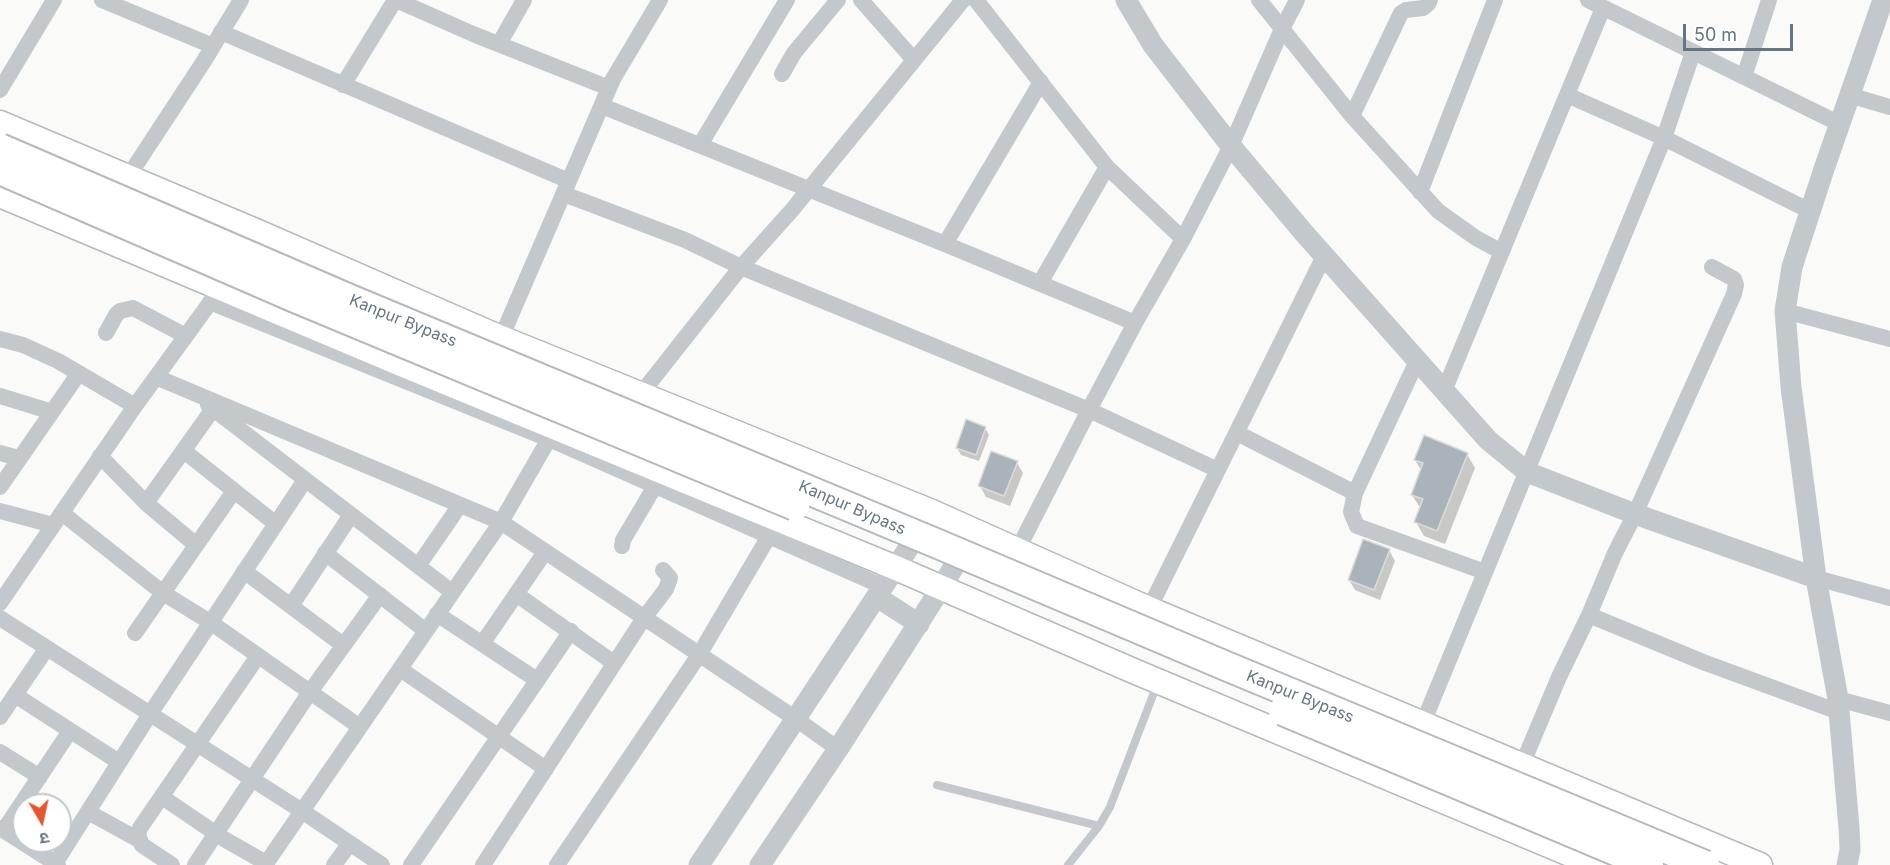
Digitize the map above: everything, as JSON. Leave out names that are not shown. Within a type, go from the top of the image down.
[{"type":"highway","name":"Kanpur Bypass","points":[[0,147],[350,299],[1705,865]]},
{"type":"highway","name":"Kanpur Bypass","points":[[0,170],[295,298],[1649,865]]},
{"type":"main road","points":[[0,123],[501,338],[932,512],[1149,609],[1760,865]]},
{"type":"main road","points":[[0,195],[215,295],[885,584],[941,588],[1596,865]]},
{"type":"street","points":[[0,90],[54,0]]},
{"type":"street","points":[[102,0],[344,85],[741,267],[1089,410],[1218,470]]},
{"type":"street","points":[[128,177],[241,0]]},
{"type":"street","points":[[344,85],[395,0],[609,88]]},
{"type":"street","points":[[499,44],[524,0]]},
{"type":"street","points":[[501,338],[609,88],[660,0]]},
{"type":"street","points":[[700,145],[788,0]]},
{"type":"street","points":[[782,74],[794,53],[838,0]]},
{"type":"street","points":[[861,0],[914,60]]},
{"type":"street","points":[[640,395],[741,267],[792,210],[963,0]]},
{"type":"street","points":[[976,0],[1107,167],[1183,239]]},
{"type":"street","points":[[1126,0],[1153,45],[1231,146],[1324,256],[1488,440],[1527,472],[1635,514],[1816,578],[1890,598]]},
{"type":"street","points":[[1259,0],[1352,116],[1438,211],[1476,238],[1502,252]]},
{"type":"street","points":[[1017,551],[1089,410],[1231,146],[1282,29],[1298,0]]},
{"type":"street","points":[[1352,116],[1401,12],[1422,8],[1430,0]]},
{"type":"street","points":[[1420,192],[1495,0]]},
{"type":"street","points":[[1588,0],[1840,124]]},
{"type":"street","points":[[1744,77],[1769,0]]},
{"type":"street","points":[[1847,865],[1850,850],[1849,828],[1839,706],[1816,578],[1791,387],[1785,311],[1792,267],[1883,0]]},
{"type":"street","points":[[1444,391],[1603,8]]},
{"type":"street","points":[[1423,723],[1664,138],[1693,52]]},
{"type":"street","points":[[945,244],[1041,82]]},
{"type":"street","points":[[1567,95],[1664,138],[1810,211]]},
{"type":"street","points":[[1850,95],[1890,107]]},
{"type":"street","points":[[602,106],[1135,323]]},
{"type":"street","points":[[1040,283],[1107,167]]},
{"type":"street","points":[[1149,609],[1324,256]]},
{"type":"street","points":[[1522,765],[1559,677],[1734,294],[1736,285],[1734,279],[1712,267]]},
{"type":"street","points":[[3,594],[215,295],[769,536],[885,584],[919,624]]},
{"type":"street","points":[[106,333],[120,311],[133,308],[186,336]]},
{"type":"street","points":[[1785,311],[1890,339]]},
{"type":"street","points":[[0,339],[22,345],[80,373],[135,406]]},
{"type":"street","points":[[1417,361],[1355,493],[1351,512],[1357,526],[1485,572]]},
{"type":"street","points":[[0,487],[80,373]]},
{"type":"street","points":[[156,376],[501,522],[838,749]]},
{"type":"street","points":[[189,390],[452,592]]},
{"type":"street","points":[[0,396],[52,412]]},
{"type":"street","points":[[146,503],[213,409]]},
{"type":"street","points":[[1237,433],[1355,493]]},
{"type":"street","points":[[162,797],[265,864],[501,522],[549,439]]},
{"type":"street","points":[[183,451],[276,524]]},
{"type":"street","points":[[0,453],[19,458]]},
{"type":"street","points":[[100,456],[146,503],[196,545]]},
{"type":"street","points":[[70,731],[2,829],[56,864],[150,714],[305,480]]},
{"type":"street","points":[[622,546],[623,540],[655,486]]},
{"type":"street","points":[[135,633],[234,490]]},
{"type":"street","points":[[418,566],[460,505]]},
{"type":"street","points":[[0,511],[57,519],[360,727]]},
{"type":"street","points":[[699,865],[932,512]]},
{"type":"street","points":[[291,606],[351,515]]},
{"type":"street","points":[[760,865],[919,624],[975,531]]},
{"type":"street","points":[[556,865],[699,655],[769,536]]},
{"type":"street","points":[[482,644],[545,552]]},
{"type":"street","points":[[325,554],[426,631]]},
{"type":"street","points":[[483,865],[614,663],[666,590],[670,570]]},
{"type":"street","points":[[244,572],[343,645]]},
{"type":"street","points":[[516,594],[614,663]]},
{"type":"street","points":[[195,865],[251,778],[380,595]]},
{"type":"street","points":[[437,614],[537,680]]},
{"type":"street","points":[[1589,615],[1703,662],[1839,706],[1890,713]]},
{"type":"street","points":[[0,618],[251,778],[382,865]]},
{"type":"street","points":[[411,865],[571,631]]},
{"type":"street","points":[[0,717],[47,648]]},
{"type":"street","points":[[172,865],[142,845],[138,835],[140,828],[258,656]]},
{"type":"street","points":[[400,669],[546,769]]},
{"type":"street","points":[[15,695],[119,762]]},
{"type":"street","points":[[0,752],[39,777]]},
{"type":"street","points":[[88,812],[139,840]]},
{"type":"street","points":[[334,865],[350,843]]},
{"type":"lane","points":[[1068,865],[1099,826],[1110,807],[1158,681]]},
{"type":"lane","points":[[937,785],[1099,826]]},
{"type":"building","points":[[966,419],[986,427],[976,455],[956,448]]},
{"type":"building","points":[[1424,435],[1468,453],[1437,531],[1414,522],[1423,499],[1411,495],[1423,463],[1414,460]]},
{"type":"building","points":[[991,451],[1018,461],[1004,496],[978,486]]},
{"type":"building","points":[[1363,539],[1390,549],[1374,590],[1348,580]]}]
